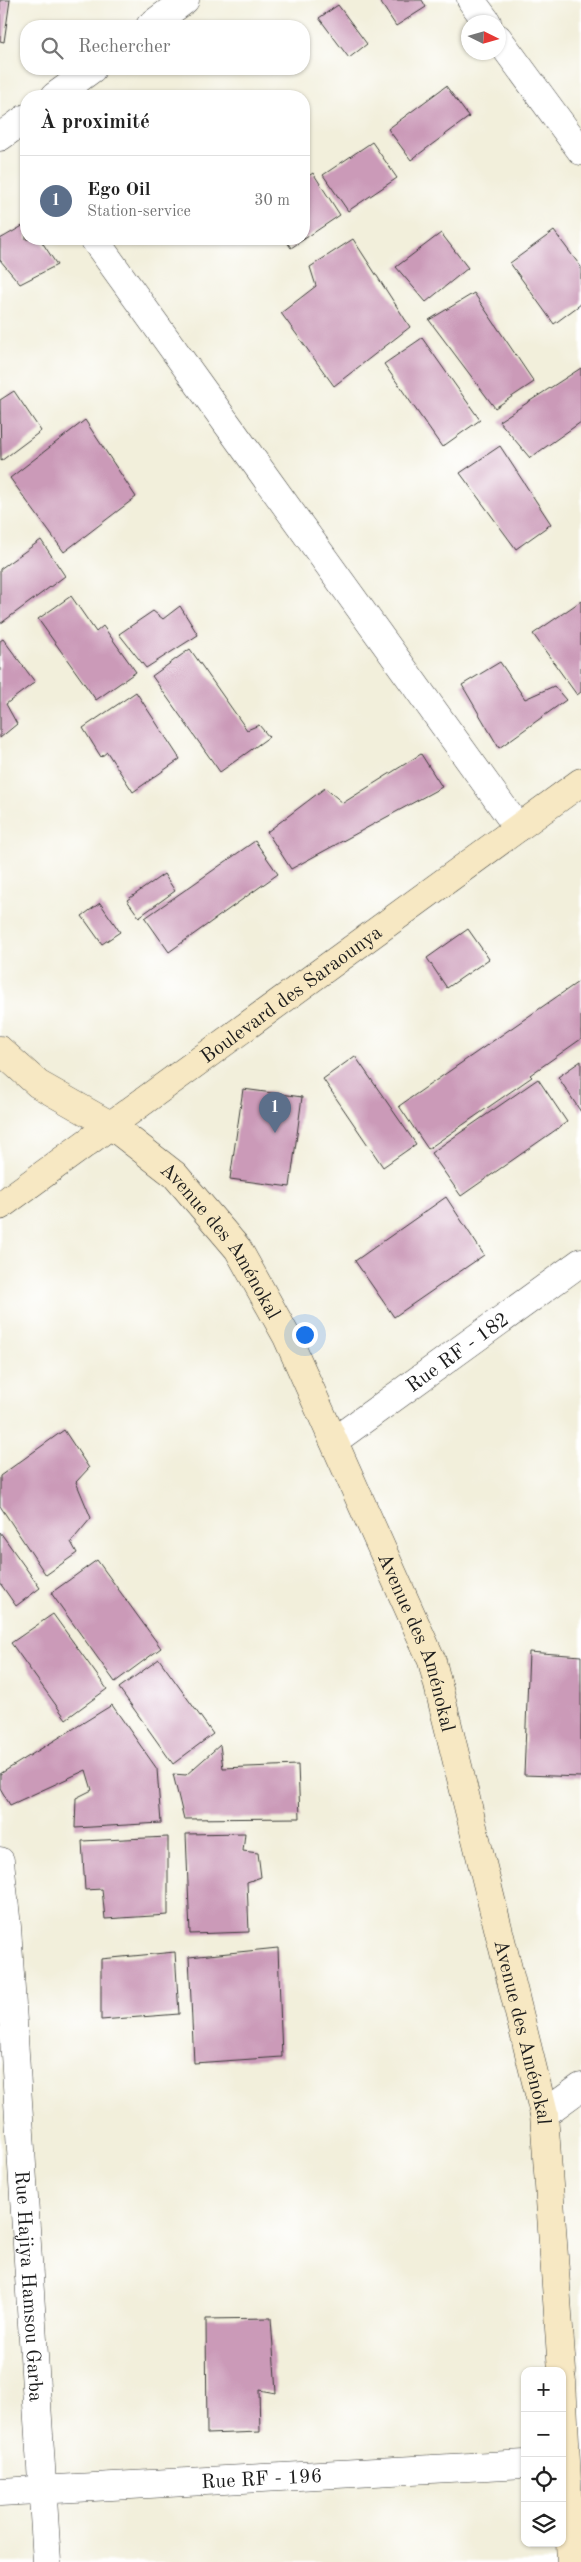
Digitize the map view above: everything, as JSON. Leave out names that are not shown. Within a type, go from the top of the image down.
[{"type":"main road","name":"Boulevard des Saraounya","points":[[0,1206],[581,782]]},
{"type":"main road","name":"Avenue des Aménokal","points":[[0,1050],[38,1084],[112,1126],[175,1175],[238,1249],[287,1337],[432,1662],[544,2114],[562,2367]]},
{"type":"main road","points":[[565,2412],[570,2461],[571,2562]]},
{"type":"street","points":[[158,20],[185,0]]},
{"type":"street","points":[[471,0],[482,15]]},
{"type":"street","points":[[506,49],[581,151]]},
{"type":"street","points":[[63,90],[84,75]]},
{"type":"street","points":[[98,245],[518,828]]},
{"type":"street","name":"Rue RF - 182","points":[[334,1441],[581,1262]]},
{"type":"street","name":"Rue Hajiya Hamsou Garba","points":[[0,1861],[7,1928],[48,2562]]},
{"type":"street","points":[[544,2114],[581,2087]]},
{"type":"street","name":"Rue RF - 196","points":[[0,2492],[521,2464]]},
{"type":"building","points":[[0,0],[10,0],[4,42],[0,41]]},
{"type":"building","points":[[379,0],[422,0],[426,7],[396,26]]},
{"type":"building","points":[[338,5],[367,44],[349,58],[319,18]]},
{"type":"building","points":[[446,86],[469,117],[411,160],[388,129]]},
{"type":"building","points":[[372,142],[397,178],[348,211],[323,175]]},
{"type":"building","points":[[313,173],[340,215],[310,235],[310,175]]},
{"type":"building","points":[[20,227],[20,245],[44,245],[57,265],[20,284],[0,260],[0,239]]},
{"type":"building","points":[[554,231],[581,267],[581,304],[554,324],[510,263]]},
{"type":"building","points":[[441,233],[468,268],[426,302],[396,267]]},
{"type":"building","points":[[353,239],[410,327],[334,386],[281,313],[316,286],[310,267]]},
{"type":"building","points":[[474,293],[534,382],[495,408],[429,320]]},
{"type":"building","points":[[422,338],[480,420],[442,447],[384,364]]},
{"type":"building","points":[[581,368],[581,422],[530,458],[499,421]]},
{"type":"building","points":[[14,391],[41,431],[1,461],[0,400]]},
{"type":"building","points":[[85,420],[136,497],[64,552],[10,478]]},
{"type":"building","points":[[500,446],[551,524],[516,549],[460,473]]},
{"type":"building","points":[[41,540],[65,576],[0,624],[0,569]]},
{"type":"building","points":[[71,596],[96,632],[103,626],[136,672],[96,700],[38,619]]},
{"type":"building","points":[[581,601],[581,692],[577,695],[533,634]]},
{"type":"building","points":[[180,606],[198,635],[146,668],[119,634],[153,611],[163,619]]},
{"type":"building","points":[[3,639],[35,682],[6,704],[17,724],[0,738],[0,641]]},
{"type":"building","points":[[190,649],[247,730],[259,725],[269,737],[220,772],[152,676]]},
{"type":"building","points":[[500,662],[525,699],[554,686],[566,700],[499,748],[462,685]]},
{"type":"building","points":[[136,692],[180,759],[133,792],[107,752],[101,757],[83,728]]},
{"type":"building","points":[[421,754],[442,787],[291,869],[267,832],[325,788],[343,803]]},
{"type":"building","points":[[255,841],[278,874],[169,952],[145,918]]},
{"type":"building","points":[[164,874],[175,891],[139,917],[127,900]]},
{"type":"building","points":[[100,903],[120,932],[102,944],[82,916]]},
{"type":"building","points":[[468,929],[489,959],[447,988],[427,958]]},
{"type":"building","points":[[581,980],[581,1039],[530,1075],[532,1077],[428,1149],[399,1106]]},
{"type":"building","points":[[355,1056],[416,1144],[383,1167],[323,1079]]},
{"type":"building","points":[[581,1061],[581,1112],[558,1077]]},
{"type":"building","points":[[538,1079],[567,1122],[461,1196],[431,1153]]},
{"type":"building","points":[[243,1089],[302,1097],[290,1187],[230,1179]]},
{"type":"building","points":[[446,1197],[484,1255],[394,1317],[355,1261]]},
{"type":"building","points":[[64,1430],[89,1468],[76,1482],[91,1518],[71,1542],[77,1553],[46,1575],[0,1506],[0,1476]]},
{"type":"building","points":[[0,1532],[40,1588],[16,1606],[0,1583]]},
{"type":"building","points":[[97,1560],[161,1648],[115,1682],[51,1593]]},
{"type":"building","points":[[53,1614],[107,1689],[66,1719],[11,1643]]},
{"type":"building","points":[[529,1652],[581,1656],[581,1777],[524,1775]]},
{"type":"building","points":[[159,1659],[213,1734],[173,1764],[119,1688]]},
{"type":"building","points":[[112,1705],[157,1769],[161,1823],[75,1828],[76,1798],[92,1790],[86,1770],[10,1805],[0,1788],[0,1774]]},
{"type":"building","points":[[220,1745],[223,1768],[298,1765],[300,1818],[184,1819],[173,1774],[186,1775]]},
{"type":"building","points":[[245,1833],[243,1851],[258,1853],[261,1877],[247,1882],[249,1932],[190,1934],[186,1834]]},
{"type":"building","points":[[168,1837],[168,1915],[105,1919],[102,1889],[85,1890],[82,1841]]},
{"type":"building","points":[[278,1948],[282,2057],[194,2063],[189,1957]]},
{"type":"building","points":[[175,1952],[179,2014],[101,2020],[101,1959]]},
{"type":"building","points":[[271,2318],[276,2393],[259,2390],[260,2432],[207,2434],[206,2319]]},
{"type":"place","name":"Ego Oil","points":[[275,1133]]}]
